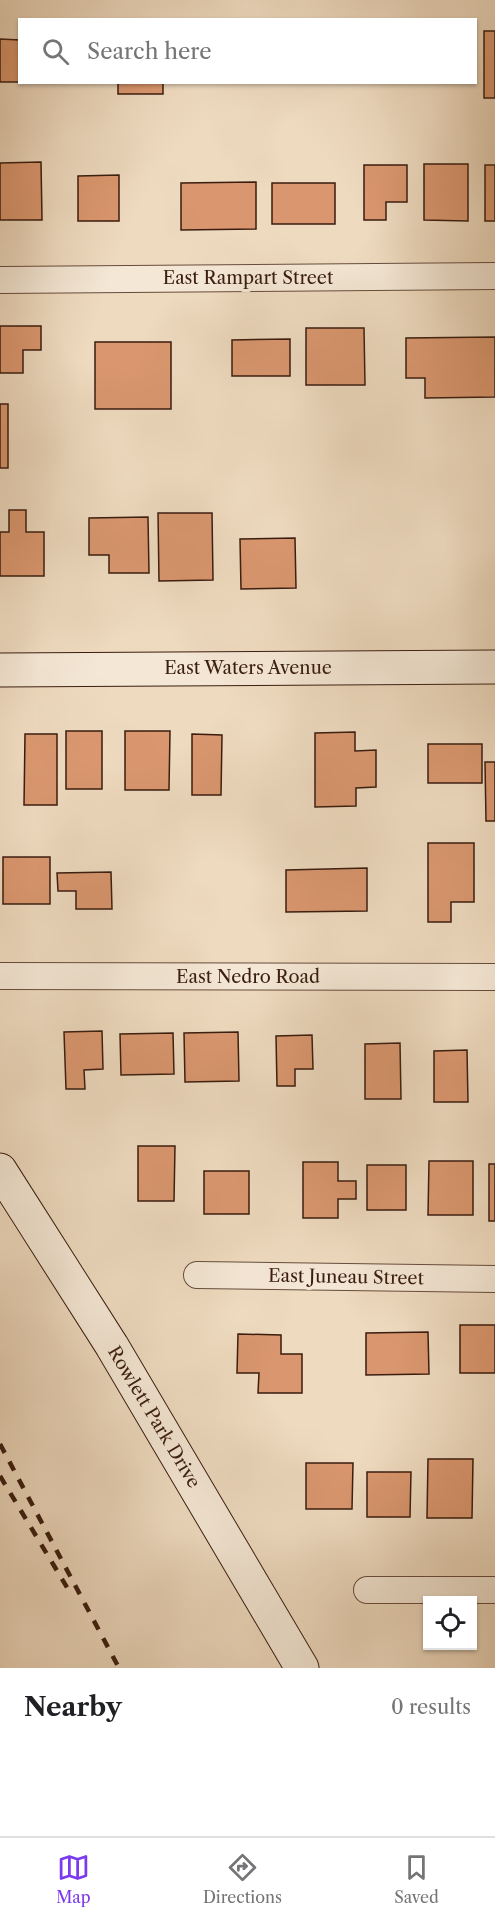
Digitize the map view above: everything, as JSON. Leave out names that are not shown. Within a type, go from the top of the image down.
[{"type":"street","name":"East Rampart Street","points":[[0,280],[495,276]]},
{"type":"street","name":"East Waters Avenue","points":[[0,670],[495,667]]},
{"type":"street","name":"East Nedro Road","points":[[0,976],[495,977]]},
{"type":"street","name":"Rowlett Park Drive","points":[[0,1170],[112,1346],[302,1668]]},
{"type":"street","name":"East Juneau Street","points":[[196,1275],[495,1279]]},
{"type":"street","points":[[367,1590],[495,1590]]},
{"type":"building","points":[[484,31],[495,31],[495,98],[484,98]]},
{"type":"building","points":[[0,39],[18,40],[18,82],[0,82]]},
{"type":"building","points":[[118,84],[163,84],[163,94],[118,94]]},
{"type":"building","points":[[41,162],[42,220],[0,220],[0,163]]},
{"type":"building","points":[[424,164],[468,164],[468,221],[424,220]]},
{"type":"building","points":[[364,165],[407,165],[407,202],[386,202],[386,220],[364,220]]},
{"type":"building","points":[[485,165],[495,165],[495,221],[485,221]]},
{"type":"building","points":[[119,175],[119,221],[78,221],[78,176]]},
{"type":"building","points":[[256,182],[256,229],[181,230],[181,183]]},
{"type":"building","points":[[272,183],[335,183],[335,224],[272,224]]},
{"type":"building","points":[[0,326],[41,326],[41,350],[23,350],[23,373],[0,373]]},
{"type":"building","points":[[306,328],[364,328],[365,385],[306,385]]},
{"type":"building","points":[[495,337],[495,397],[425,398],[425,378],[406,378],[406,338]]},
{"type":"building","points":[[290,339],[290,376],[232,376],[232,340]]},
{"type":"building","points":[[95,342],[171,342],[171,409],[95,409]]},
{"type":"building","points":[[0,404],[8,404],[8,468],[0,468]]},
{"type":"building","points":[[9,510],[26,510],[26,532],[44,532],[44,576],[0,576],[0,532],[9,532]]},
{"type":"building","points":[[158,513],[212,513],[213,580],[159,581]]},
{"type":"building","points":[[148,517],[149,573],[109,573],[109,555],[89,555],[89,518]]},
{"type":"building","points":[[295,538],[296,588],[241,589],[240,539]]},
{"type":"building","points":[[66,731],[102,731],[102,789],[66,789]]},
{"type":"building","points":[[125,731],[170,731],[169,790],[125,790]]},
{"type":"building","points":[[355,732],[355,751],[376,750],[376,787],[356,788],[356,806],[315,807],[315,733]]},
{"type":"building","points":[[25,734],[57,734],[57,805],[24,805]]},
{"type":"building","points":[[192,734],[222,735],[221,795],[192,795]]},
{"type":"building","points":[[428,744],[482,744],[482,783],[428,783]]},
{"type":"building","points":[[485,762],[495,762],[495,821],[486,821]]},
{"type":"building","points":[[428,843],[474,843],[474,902],[451,902],[451,922],[428,922]]},
{"type":"building","points":[[3,857],[50,857],[50,904],[3,904]]},
{"type":"building","points":[[367,868],[367,911],[286,912],[286,870]]},
{"type":"building","points":[[111,872],[112,909],[76,909],[76,891],[58,891],[57,873]]},
{"type":"building","points":[[102,1031],[103,1069],[84,1070],[85,1089],[66,1089],[64,1032]]},
{"type":"building","points":[[238,1032],[239,1081],[185,1082],[184,1033]]},
{"type":"building","points":[[173,1033],[174,1074],[121,1075],[120,1034]]},
{"type":"building","points":[[312,1035],[313,1069],[295,1069],[295,1086],[277,1086],[276,1036]]},
{"type":"building","points":[[400,1043],[401,1099],[365,1099],[365,1044]]},
{"type":"building","points":[[467,1050],[468,1102],[434,1102],[434,1051]]},
{"type":"building","points":[[138,1146],[175,1146],[174,1201],[138,1201]]},
{"type":"building","points":[[429,1161],[473,1161],[473,1215],[428,1215]]},
{"type":"building","points":[[303,1162],[338,1162],[338,1181],[356,1181],[356,1199],[338,1199],[338,1218],[303,1218]]},
{"type":"building","points":[[489,1164],[495,1164],[495,1221],[489,1221]]},
{"type":"building","points":[[367,1165],[406,1165],[406,1210],[367,1210]]},
{"type":"building","points":[[204,1171],[249,1171],[249,1214],[204,1214]]},
{"type":"building","points":[[460,1325],[495,1325],[495,1373],[460,1373]]},
{"type":"building","points":[[428,1332],[429,1374],[366,1375],[366,1333]]},
{"type":"building","points":[[238,1334],[281,1335],[281,1354],[302,1354],[302,1393],[258,1393],[259,1373],[237,1373]]},
{"type":"building","points":[[428,1459],[473,1459],[472,1518],[427,1518]]},
{"type":"building","points":[[306,1463],[353,1463],[352,1509],[306,1509]]},
{"type":"building","points":[[367,1472],[411,1472],[410,1517],[367,1517]]},
{"type":"railway","points":[[0,1444],[119,1668]]},
{"type":"railway","points":[[0,1476],[68,1589]]}]
